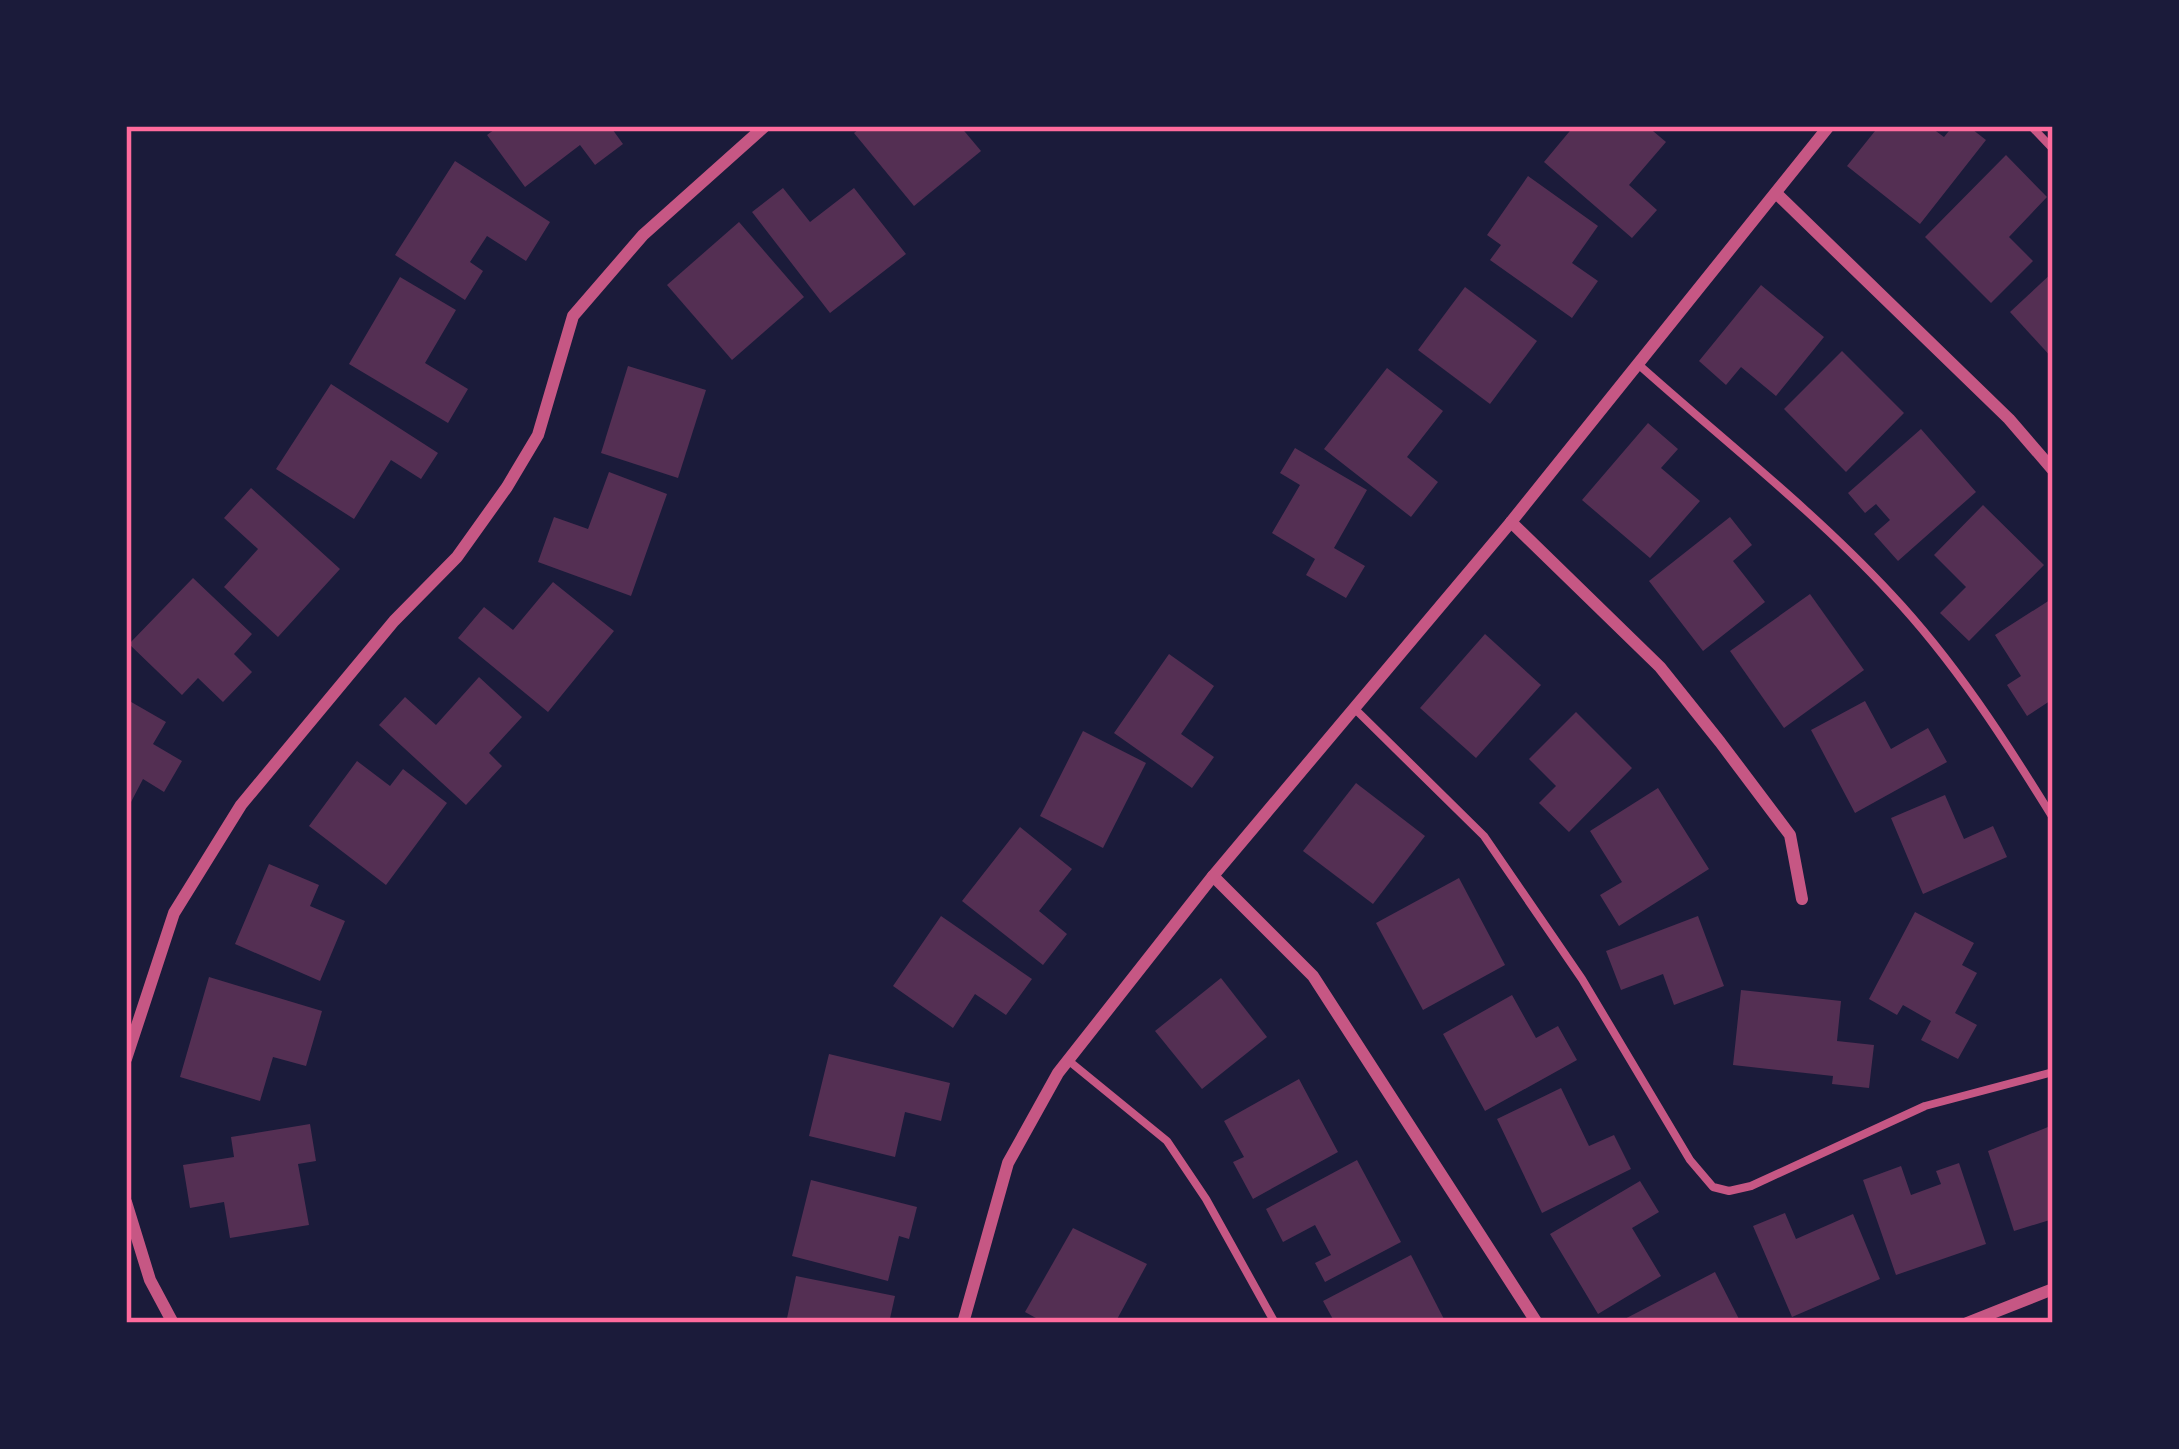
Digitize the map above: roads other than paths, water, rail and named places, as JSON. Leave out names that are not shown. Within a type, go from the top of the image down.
[{"type":"street","points":[[126,1059],[174,913],[241,805],[394,621],[457,557],[507,487],[538,435],[573,316],[643,235],[765,126]]},
{"type":"street","points":[[963,1323],[1008,1163],[1068,1060],[1213,876],[1511,522],[1829,126]]},
{"type":"street","points":[[1777,194],[2009,419],[2053,470]]},
{"type":"street","points":[[1511,522],[1660,667],[1720,742],[1790,835],[1802,899]]},
{"type":"street","points":[[1213,876],[1313,976],[1537,1323]]},
{"type":"street","points":[[126,1202],[150,1280],[173,1323]]},
{"type":"street","points":[[1967,1323],[2053,1288]]},
{"type":"lane","points":[[2031,126],[2053,149]]},
{"type":"lane","points":[[1639,365],[1892,595],[1961,678],[2053,818]]},
{"type":"lane","points":[[1354,708],[1484,836],[1582,979],[1690,1160],[1714,1187],[1729,1191],[1751,1186],[1925,1106],[2053,1072]]},
{"type":"lane","points":[[1068,1060],[1167,1141],[1206,1199],[1275,1323]]}]
